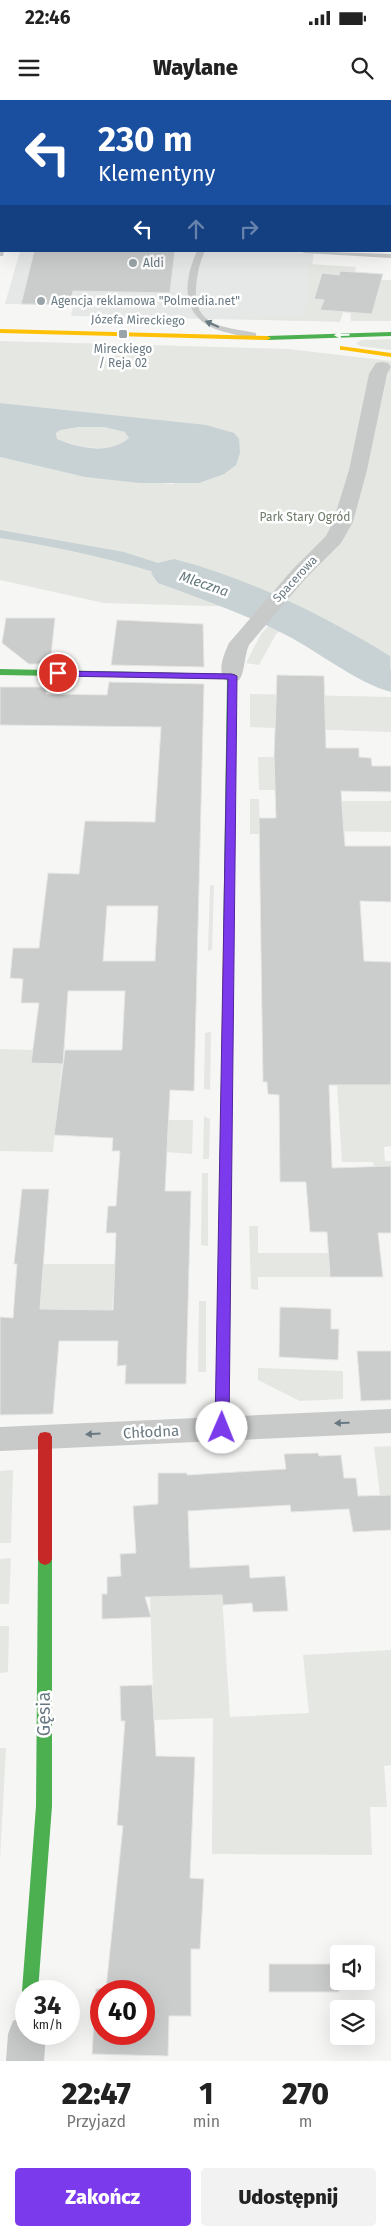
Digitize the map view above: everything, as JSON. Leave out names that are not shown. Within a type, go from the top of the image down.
[{"type":"street","name":"Józefa Mireckiego","points":[[0,331],[274,338],[391,334]]},
{"type":"street","name":"Józefa Mireckiego","points":[[274,338],[387,361]]},
{"type":"street","name":"Spacerowa","points":[[232,676],[233,657],[239,643],[268,608],[334,540],[343,522],[356,474],[378,374],[387,361]]},
{"type":"street","points":[[0,672],[232,676],[222,1428]]},
{"type":"street","name":"Chłodna","points":[[0,1438],[391,1421]]},
{"type":"street","name":"Gęsia","points":[[31,1980],[44,1806],[45,1437]]},
{"type":"street","points":[[25,2061],[26,2045]]},
{"type":"lane","points":[[201,252],[197,260],[191,304],[195,312],[211,325],[236,332],[274,338]]},
{"type":"lane","points":[[321,252],[391,256]]},
{"type":"shaded area","points":[[20,252],[314,252],[305,318],[308,321],[71,316],[73,305],[5,304]]},
{"type":"green space","points":[[309,264],[356,267],[355,272],[340,271],[339,275],[322,273],[314,298],[324,300],[321,309],[343,312],[340,322],[229,318],[221,316],[305,318]]},
{"type":"green space","points":[[381,280],[391,280],[391,321],[351,321],[350,312]]},
{"type":"green space","points":[[391,339],[391,350],[360,346],[356,343],[362,340]]},
{"type":"green space","name":"Park Stary Ogród","points":[[0,341],[288,349],[391,361],[391,670],[332,632],[293,612],[246,607],[104,603],[0,580],[0,457],[85,477],[174,484],[158,420],[0,403]]},
{"type":"green space","points":[[79,427],[104,427],[126,432],[129,438],[121,443],[103,448],[84,447],[57,439],[56,433],[59,430]]},
{"type":"green space","points":[[274,620],[282,623],[284,621],[322,641],[391,687],[324,645],[287,625],[276,634],[259,665],[246,663],[261,634]]},
{"type":"green space","points":[[250,694],[391,697],[391,732],[250,727]]},
{"type":"green space","points":[[258,757],[274,757],[275,790],[259,790]]},
{"type":"green space","points":[[250,799],[259,799],[260,834],[250,834]]},
{"type":"green space","points":[[341,801],[391,801],[391,832],[326,831]]},
{"type":"green space","points":[[210,885],[214,886],[212,950],[208,951]]},
{"type":"green space","points":[[211,1032],[210,1090],[204,1089],[205,1033]]},
{"type":"green space","points":[[0,1049],[33,1050],[32,1063],[62,1064],[53,1152],[0,1151]]},
{"type":"green space","points":[[337,1084],[391,1085],[391,1146],[384,1147],[385,1161],[391,1161],[391,1206],[375,1174],[373,1162],[342,1162]]},
{"type":"green space","points":[[204,1116],[210,1119],[209,1159],[203,1159]]},
{"type":"green space","points":[[168,1120],[193,1120],[192,1154],[167,1152]]},
{"type":"green space","points":[[202,1173],[208,1173],[208,1246],[201,1245]]},
{"type":"green space","points":[[249,1226],[258,1226],[258,1253],[329,1253],[330,1277],[258,1277],[258,1290],[251,1289]]},
{"type":"green space","points":[[40,1264],[115,1264],[112,1310],[37,1309]]},
{"type":"green space","points":[[199,1301],[206,1301],[206,1372],[198,1372]]},
{"type":"green space","points":[[258,1368],[343,1371],[343,1399],[300,1401],[258,1380]]},
{"type":"green space","points":[[391,1446],[391,1495],[380,1495],[374,1447]]},
{"type":"green space","points":[[13,1470],[11,1543],[0,1543],[0,1471]]},
{"type":"green space","points":[[11,1558],[9,1604],[0,1604],[0,1559]]},
{"type":"green space","points":[[184,1564],[193,1568],[194,1595],[222,1595],[230,1717],[309,1713],[303,1655],[391,1650],[391,1765],[384,1766],[387,1807],[370,1807],[372,1855],[212,1854],[213,1718],[154,1720],[149,1566]]},
{"type":"green space","points":[[0,1626],[9,1626],[8,1672],[0,1673]]},
{"type":"green space","points":[[0,1748],[6,1748],[0,1859]]},
{"type":"water","points":[[0,403],[206,425],[234,433],[239,439],[240,453],[236,465],[224,474],[199,483],[140,483],[85,477],[0,457]],"holes":[[[79,427],[104,427],[125,432],[129,438],[112,447],[103,448],[84,447],[57,439],[56,433],[60,430]]]},
{"type":"water","points":[[0,530],[124,552],[257,595],[248,605],[187,582],[126,564],[64,549],[0,538]]},
{"type":"water","points":[[293,612],[332,632],[391,670],[391,685],[322,641],[284,621]]},
{"type":"building","points":[[34,252],[175,252],[170,293],[73,291],[70,305],[21,304]]},
{"type":"building","points":[[340,271],[383,274],[372,314],[320,310],[324,300],[314,299],[322,273],[339,275]]},
{"type":"building","points":[[6,618],[55,618],[50,664],[29,664],[2,643]]},
{"type":"building","points":[[117,620],[203,624],[204,667],[111,665]]},
{"type":"building","points":[[277,675],[324,676],[326,748],[359,748],[359,757],[371,758],[372,766],[391,766],[391,792],[341,791],[345,846],[391,846],[391,902],[360,901],[364,961],[391,962],[391,1085],[329,1085],[332,1168],[391,1166],[391,1233],[378,1233],[383,1277],[330,1277],[327,1232],[310,1232],[306,1182],[280,1182],[279,1095],[268,1094],[267,1082],[263,1082],[259,818],[276,818],[274,757]]},
{"type":"building","points":[[109,682],[204,684],[194,1091],[170,1090],[165,1191],[191,1191],[186,1384],[125,1384],[126,1365],[117,1366],[118,1341],[59,1341],[53,1414],[0,1415],[0,1317],[13,1318],[17,1264],[14,1264],[22,1189],[49,1189],[40,1309],[113,1310],[116,1233],[106,1233],[108,1206],[116,1206],[120,1151],[112,1151],[113,1138],[54,1135],[65,1050],[122,1050],[125,991],[68,991],[63,1064],[31,1063],[39,1003],[21,1003],[23,979],[10,978],[13,948],[39,948],[48,873],[79,874],[85,821],[155,822],[161,727],[0,725],[0,687],[47,687],[46,694],[107,695]],"holes":[[[107,906],[158,906],[155,961],[103,961]]]},
{"type":"building","points":[[280,1307],[331,1309],[331,1329],[339,1329],[338,1360],[279,1357]]},
{"type":"building","points":[[357,1351],[391,1351],[391,1400],[361,1401]]},
{"type":"building","points":[[318,1453],[319,1456],[341,1455],[344,1478],[356,1478],[358,1496],[391,1495],[391,1530],[353,1532],[349,1509],[291,1512],[290,1505],[188,1511],[190,1568],[249,1565],[250,1578],[285,1576],[288,1611],[253,1612],[252,1603],[223,1605],[222,1595],[145,1597],[151,1617],[102,1619],[102,1594],[107,1594],[107,1577],[121,1576],[120,1554],[136,1553],[133,1506],[158,1504],[158,1473],[187,1473],[187,1475],[286,1469],[284,1454]]},
{"type":"building","points":[[152,1685],[156,1756],[195,1757],[190,1878],[204,1879],[200,1949],[191,1949],[191,2016],[169,2016],[168,2056],[92,2054],[93,2045],[155,2045],[155,1980],[107,1980],[123,1826],[117,1825],[125,1721],[121,1721],[120,1686]]},
{"type":"building","points":[[269,1964],[330,1964],[330,1990],[339,1990],[339,1992],[269,1992]]},
{"type":"waterway","name":"Mleczna","points":[[174,573],[237,595],[284,616],[338,645],[391,677]]},
{"type":"traffic: fast","points":[[267,338],[391,334]]},
{"type":"traffic: fast","points":[[0,672],[232,676],[228,949]]},
{"type":"traffic: fast","points":[[222,1428],[225,1210]]},
{"type":"traffic: fast","points":[[31,1980],[44,1806],[45,1559]]},
{"type":"traffic: slow","points":[[0,331],[267,338]]},
{"type":"traffic: slow","points":[[343,348],[391,355]]},
{"type":"traffic: slow","points":[[225,1210],[228,949]]},
{"type":"traffic: jam","points":[[45,1437],[45,1559]]},
{"type":"place","name":"Aldi","points":[[133,263]]},
{"type":"place","name":"Agencja reklamowa \"Polmedia.net\"","points":[[41,301]]},
{"type":"place","name":"Mireckiego / Reja 02","points":[[123,334]]},
{"type":"route","points":[[58,673],[232,676],[222,1428]]}]
